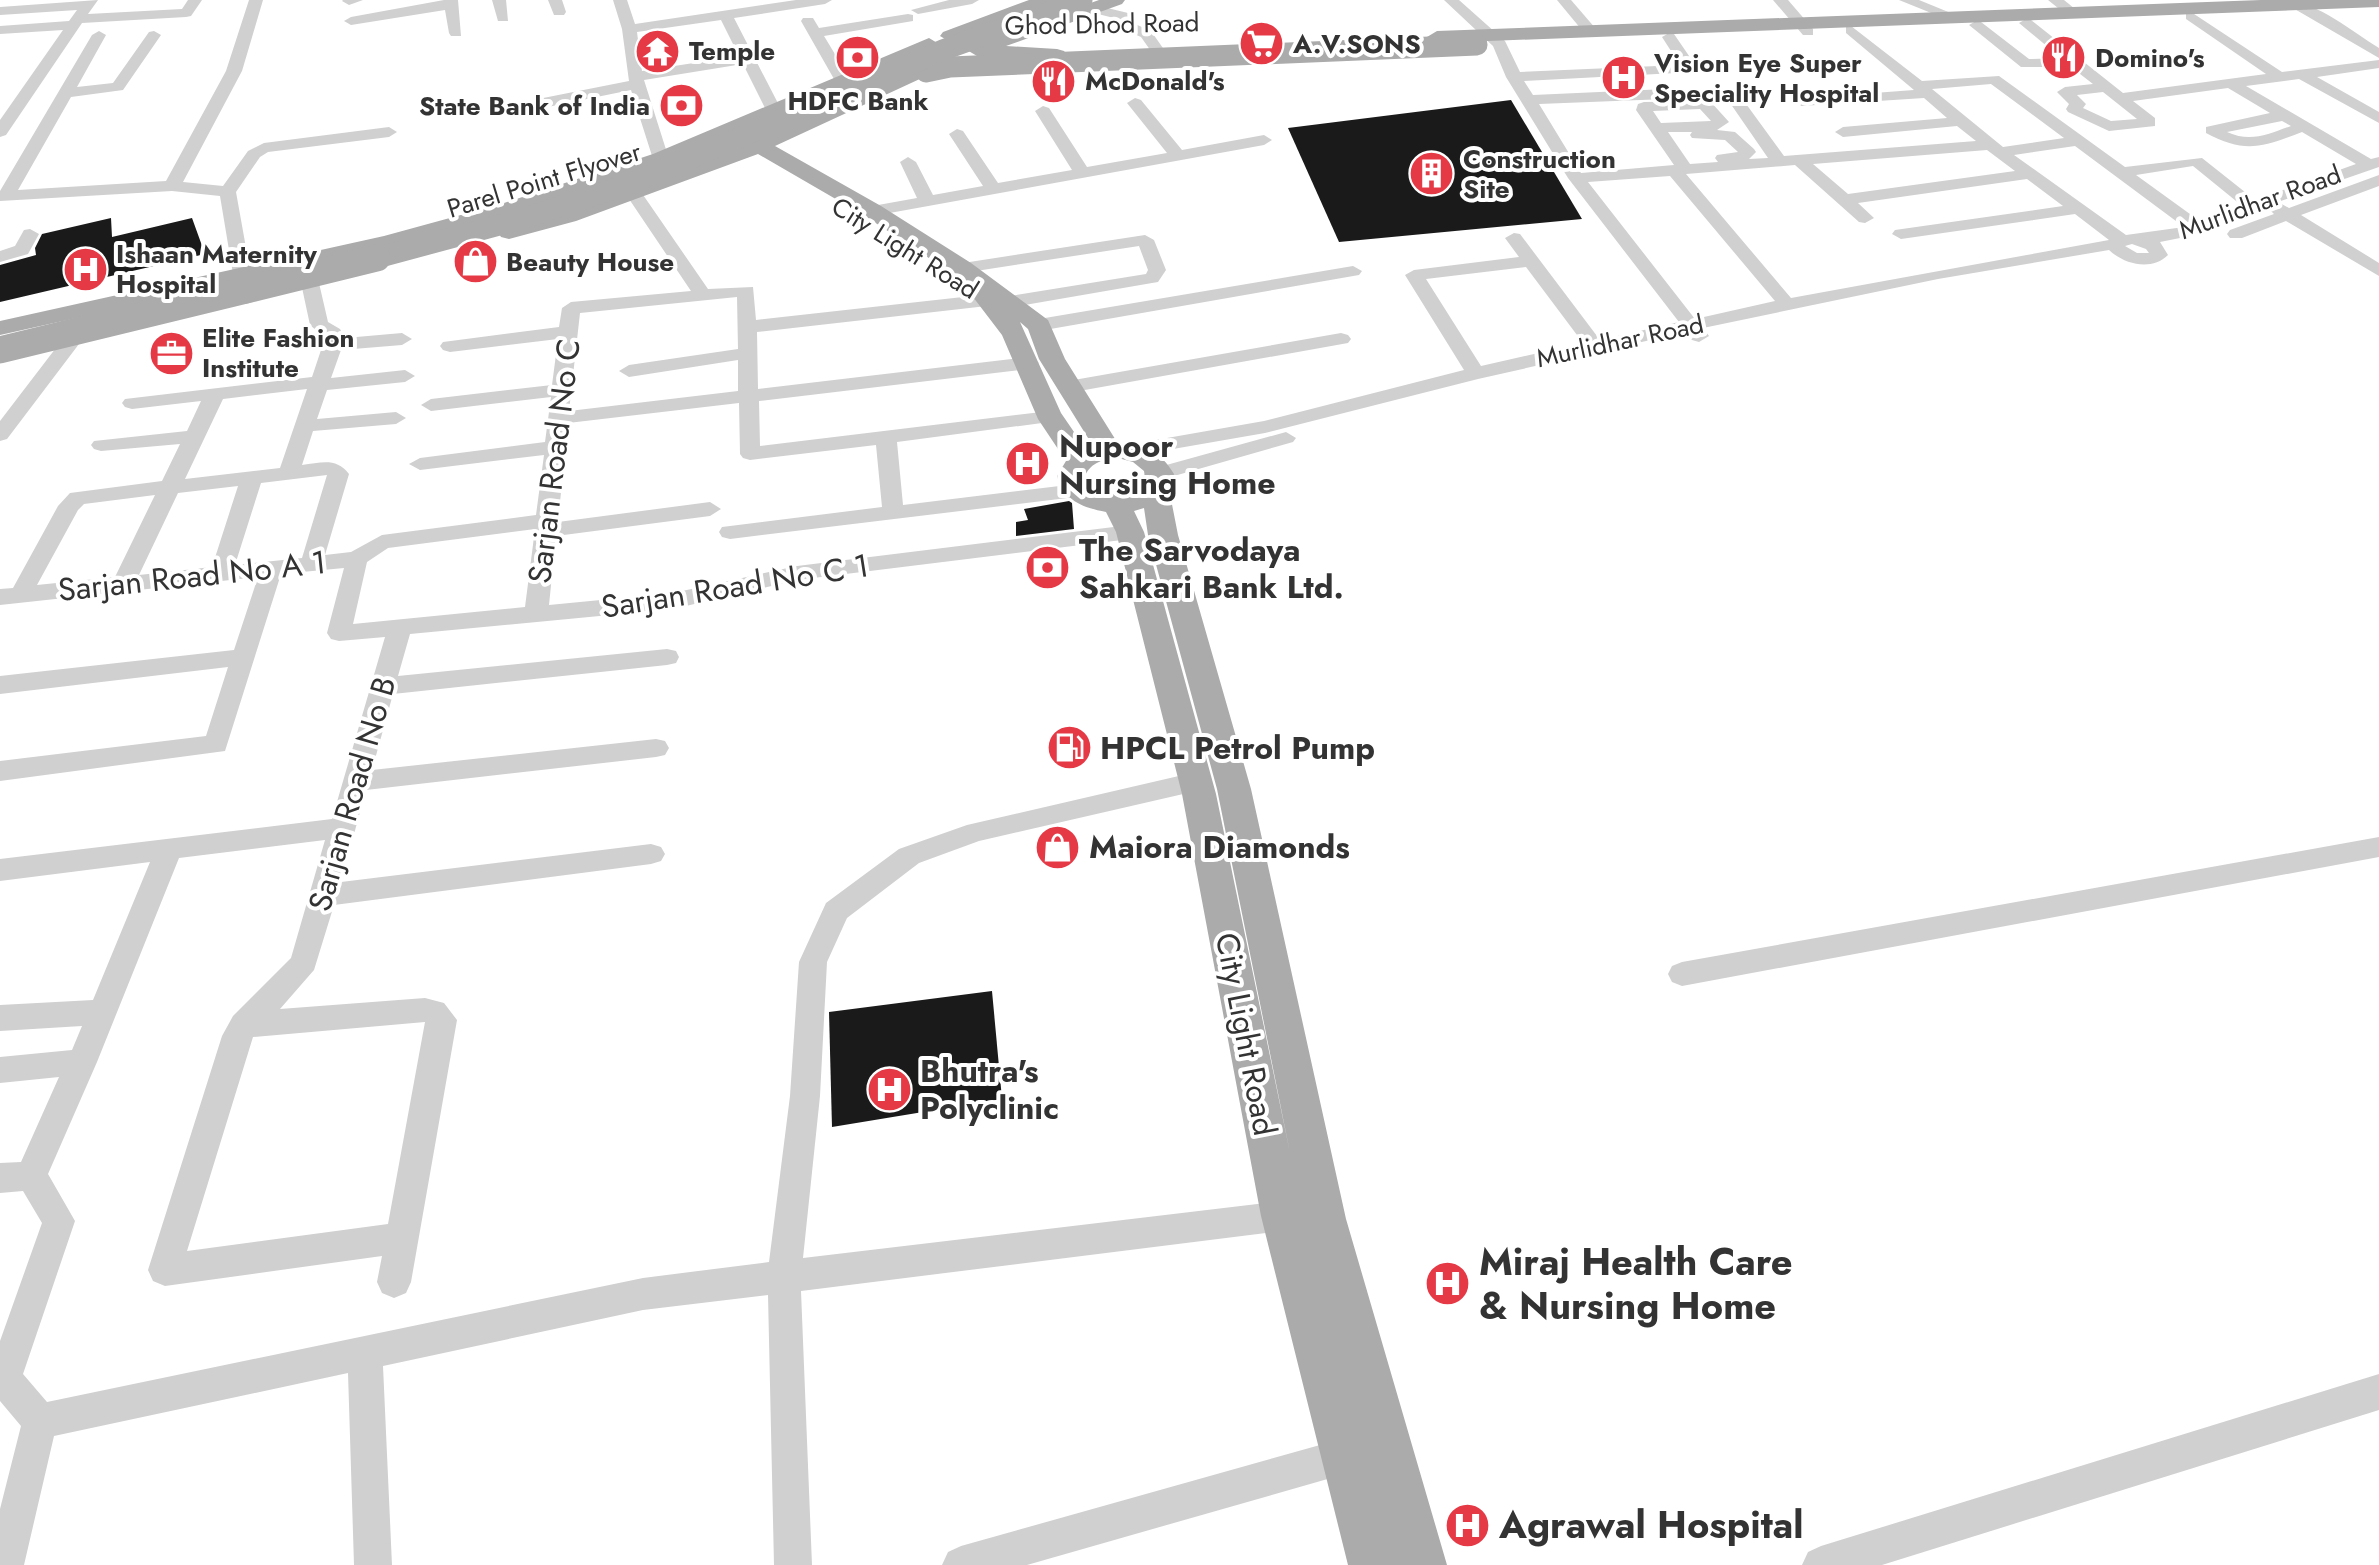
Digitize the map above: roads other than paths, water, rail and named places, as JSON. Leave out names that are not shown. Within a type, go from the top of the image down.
[{"type":"main road","name":"Parel Point Flyover","points":[[0,335],[83,313],[376,248],[542,204],[659,164],[919,52],[1062,0]]},
{"type":"main road","points":[[0,328],[69,310],[387,242],[509,209],[661,159],[774,111],[946,49],[978,49],[1088,5],[1116,0]]},
{"type":"main road","name":"Ghod Dhod Road","points":[[978,49],[1034,56],[1490,42],[1591,32],[1805,28],[1956,18],[2379,1]]},
{"type":"main road","points":[[0,362],[72,340],[310,283],[568,216],[750,150],[877,90],[946,49],[1036,2]]},
{"type":"main road","name":"Parel Point Flyover","points":[[0,350],[406,250],[592,198],[675,169],[834,88],[1088,5]]},
{"type":"main road","points":[[834,88],[950,67],[1490,42],[1669,37],[1805,28],[1851,30],[2191,16],[2297,5],[2379,8]]},
{"type":"main road","name":"Ghod Dhod Road","points":[[834,88],[877,90],[959,73],[990,70],[1450,51],[1490,42]]},
{"type":"main road","points":[[946,49],[965,62],[1034,56]]},
{"type":"main road","points":[[719,134],[873,211],[963,268],[998,302],[1039,325],[1068,387],[1118,451]]},
{"type":"main road","name":"City Light Road","points":[[750,150],[998,302],[1029,363],[1050,417],[1080,461]]},
{"type":"main road","points":[[1157,482],[1123,518],[1076,491],[1071,476],[1080,461],[1118,451],[1150,459],[1157,482],[1163,535],[1234,789],[1325,1219],[1422,1565]]},
{"type":"main road","name":"City Light Road","points":[[1123,518],[1196,782],[1282,1216],[1373,1565]]},
{"type":"street","points":[[0,11],[186,13],[195,0]]},
{"type":"street","points":[[172,186],[234,71],[256,0]]},
{"type":"street","points":[[356,0],[349,0],[351,24],[451,2],[456,33]]},
{"type":"street","points":[[499,0],[503,18]]},
{"type":"street","points":[[620,0],[629,29],[636,80],[661,159]]},
{"type":"street","points":[[629,29],[825,0]]},
{"type":"street","points":[[814,33],[972,0]]},
{"type":"street","points":[[1451,0],[1490,42],[1576,178],[1696,332]]},
{"type":"street","points":[[1564,0],[1591,32]]},
{"type":"street","points":[[1780,0],[1805,28]]},
{"type":"street","points":[[1906,0],[1956,18]]},
{"type":"street","points":[[2055,0],[2073,13]]},
{"type":"street","points":[[798,4],[814,33],[834,88]]},
{"type":"street","points":[[1088,5],[1123,16],[1130,27],[1146,34],[1158,51]]},
{"type":"street","points":[[2297,5],[2379,54]]},
{"type":"street","points":[[0,30],[82,12]]},
{"type":"street","points":[[0,132],[82,12]]},
{"type":"street","points":[[726,15],[774,111]]},
{"type":"street","points":[[2191,16],[2278,76]]},
{"type":"street","points":[[2026,23],[2106,87],[2149,123],[2106,125],[2074,109],[2078,104],[2065,92],[2106,87]]},
{"type":"street","points":[[1976,25],[2026,64],[2075,62]]},
{"type":"street","points":[[1851,30],[1995,148],[2127,245]]},
{"type":"street","points":[[3,196],[49,126],[64,93],[99,35]]},
{"type":"street","points":[[64,93],[118,87],[154,35]]},
{"type":"street","points":[[1514,77],[1690,69],[1669,37]]},
{"type":"street","points":[[528,106],[636,80],[748,59]]},
{"type":"street","points":[[2119,98],[2379,64]]},
{"type":"street","points":[[2301,74],[2379,118]]},
{"type":"street","points":[[1807,103],[1994,79],[2199,229]]},
{"type":"street","points":[[2231,84],[2374,163]]},
{"type":"street","points":[[1529,100],[1696,93]]},
{"type":"street","points":[[1736,100],[1780,163]]},
{"type":"street","points":[[1135,103],[1178,156]]},
{"type":"street","points":[[1043,111],[1082,173]]},
{"type":"street","points":[[2286,115],[2212,130],[2236,143],[2253,145],[2304,126]]},
{"type":"street","points":[[1843,132],[1961,121]]},
{"type":"street","points":[[246,298],[228,192],[254,154],[264,148],[389,132]]},
{"type":"street","points":[[1576,178],[1679,166],[1742,157],[1748,152],[1729,135],[1660,132],[1679,166],[1787,304]]},
{"type":"street","points":[[957,134],[994,189]]},
{"type":"street","points":[[873,211],[1264,140]]},
{"type":"street","points":[[1679,166],[1801,162],[2076,141]]},
{"type":"street","points":[[1927,152],[2009,219]]},
{"type":"street","points":[[1864,157],[1947,227]]},
{"type":"street","points":[[2119,173],[2196,161],[2260,204],[2285,213],[2379,271]]},
{"type":"street","points":[[908,162],[927,201]]},
{"type":"street","points":[[1801,162],[1865,218]]},
{"type":"street","name":"Murlidhar Road","points":[[1118,451],[1265,427],[1595,346],[1696,332],[1932,289],[2199,229],[2374,163]]},
{"type":"street","points":[[1850,199],[2030,174]]},
{"type":"street","name":"Murlidhar Road","points":[[1157,482],[1787,304],[1938,274],[2127,245],[2153,245],[2160,252],[2234,234],[2379,180]]},
{"type":"street","points":[[3,196],[172,186],[228,192]]},
{"type":"street","points":[[633,193],[703,295],[746,291],[750,454],[1050,417]]},
{"type":"street","points":[[1901,234],[2076,209]]},
{"type":"street","points":[[0,257],[22,250],[30,234]]},
{"type":"street","points":[[1514,238],[1595,346]]},
{"type":"street","points":[[747,327],[998,302],[1152,278],[1157,270],[1145,240],[963,268]]},
{"type":"street","points":[[1476,373],[1414,275],[1531,261]]},
{"type":"street","points":[[1039,325],[1353,271]]},
{"type":"street","points":[[289,472],[335,335],[320,328],[310,283]]},
{"type":"street","name":"Sarjan Road No C","points":[[536,614],[571,308],[703,295]]},
{"type":"street","points":[[0,435],[72,340],[69,310]]},
{"type":"street","points":[[450,346],[568,332]]},
{"type":"street","points":[[333,345],[402,339]]},
{"type":"street","points":[[1068,387],[1341,339]]},
{"type":"street","points":[[629,371],[748,353]]},
{"type":"street","points":[[558,418],[1029,363]]},
{"type":"street","points":[[132,403],[405,376]]},
{"type":"street","points":[[431,405],[562,390]]},
{"type":"street","points":[[123,585],[215,394]]},
{"type":"street","points":[[305,426],[396,418]]},
{"type":"street","points":[[101,445],[193,437]]},
{"type":"street","points":[[886,437],[893,512]]},
{"type":"street","points":[[420,464],[555,447]]},
{"type":"street","points":[[10,596],[72,502],[88,495],[332,468],[338,474],[311,564]]},
{"type":"street","points":[[221,574],[252,476]]},
{"type":"street","points":[[730,532],[1076,491]]},
{"type":"street","points":[[357,559],[382,542],[710,509]]},
{"type":"street","name":"Sarjan Road No C 1","points":[[339,633],[673,601],[797,573],[1123,518]]},
{"type":"street","name":"Sarjan Road No A 1","points":[[10,596],[357,559],[339,633]]},
{"type":"street","points":[[0,771],[216,744],[272,568]]},
{"type":"street","name":"Sarjan Road No B","points":[[244,1025],[291,981],[304,962],[400,627]]},
{"type":"street","points":[[0,685],[244,657]]},
{"type":"street","points":[[383,686],[667,657]]},
{"type":"street","points":[[355,782],[656,748]]},
{"type":"street","points":[[793,1565],[784,1276],[805,1096],[813,962],[836,911],[909,856],[976,832],[1196,782]]},
{"type":"street","points":[[0,870],[342,828]]},
{"type":"street","points":[[1682,974],[2379,847]]},
{"type":"street","points":[[40,1421],[2,1379],[59,1221],[15,1177],[82,1062],[168,851]]},
{"type":"street","points":[[323,895],[651,854]]},
{"type":"street","points":[[394,1282],[400,1238],[443,1028],[439,1015],[425,1010],[244,1025],[232,1048],[165,1270],[400,1238]]},
{"type":"street","points":[[0,1018],[103,1012]]},
{"type":"street","points":[[0,1070],[82,1062]]},
{"type":"street","points":[[40,1421],[643,1294],[1282,1216]]},
{"type":"street","points":[[365,1352],[373,1565]]},
{"type":"street","points":[[1821,1565],[2379,1392]]},
{"type":"street","points":[[5,1565],[40,1421]]},
{"type":"street","points":[[961,1565],[1345,1456]]},
{"type":"place","name":"A.V.SONS","points":[[1262,44]]},
{"type":"place","name":"Temple","points":[[658,51]]},
{"type":"place","name":"HDFC Bank","points":[[858,58]]},
{"type":"place","name":"Domino's","points":[[2064,58]]},
{"type":"place","name":"Vision Eye Super Speciality Hospital","points":[[1623,78]]},
{"type":"place","name":"McDonald's","points":[[1054,81]]},
{"type":"place","name":"State Bank of India","points":[[681,106]]},
{"type":"place","name":"Construction Site","points":[[1432,174]]},
{"type":"place","name":"Beauty House","points":[[475,262]]},
{"type":"place","name":"Ishaan Maternity Hospital","points":[[85,269]]},
{"type":"place","name":"Elite Fashion Institute","points":[[171,353]]},
{"type":"place","name":"Nupoor Nursing Home","points":[[1028,464]]},
{"type":"place","name":"The Sarvodaya Sahkari Bank Ltd.","points":[[1048,568]]},
{"type":"place","name":"HPCL Petrol Pump","points":[[1069,748]]},
{"type":"place","name":"Maiora Diamonds","points":[[1058,847]]},
{"type":"place","name":"Bhutra's Polyclinic","points":[[889,1089]]},
{"type":"place","name":"Miraj Health Care & Nursing Home","points":[[1448,1284]]},
{"type":"place","name":"Agrawal Hospital","points":[[1468,1525]]}]
